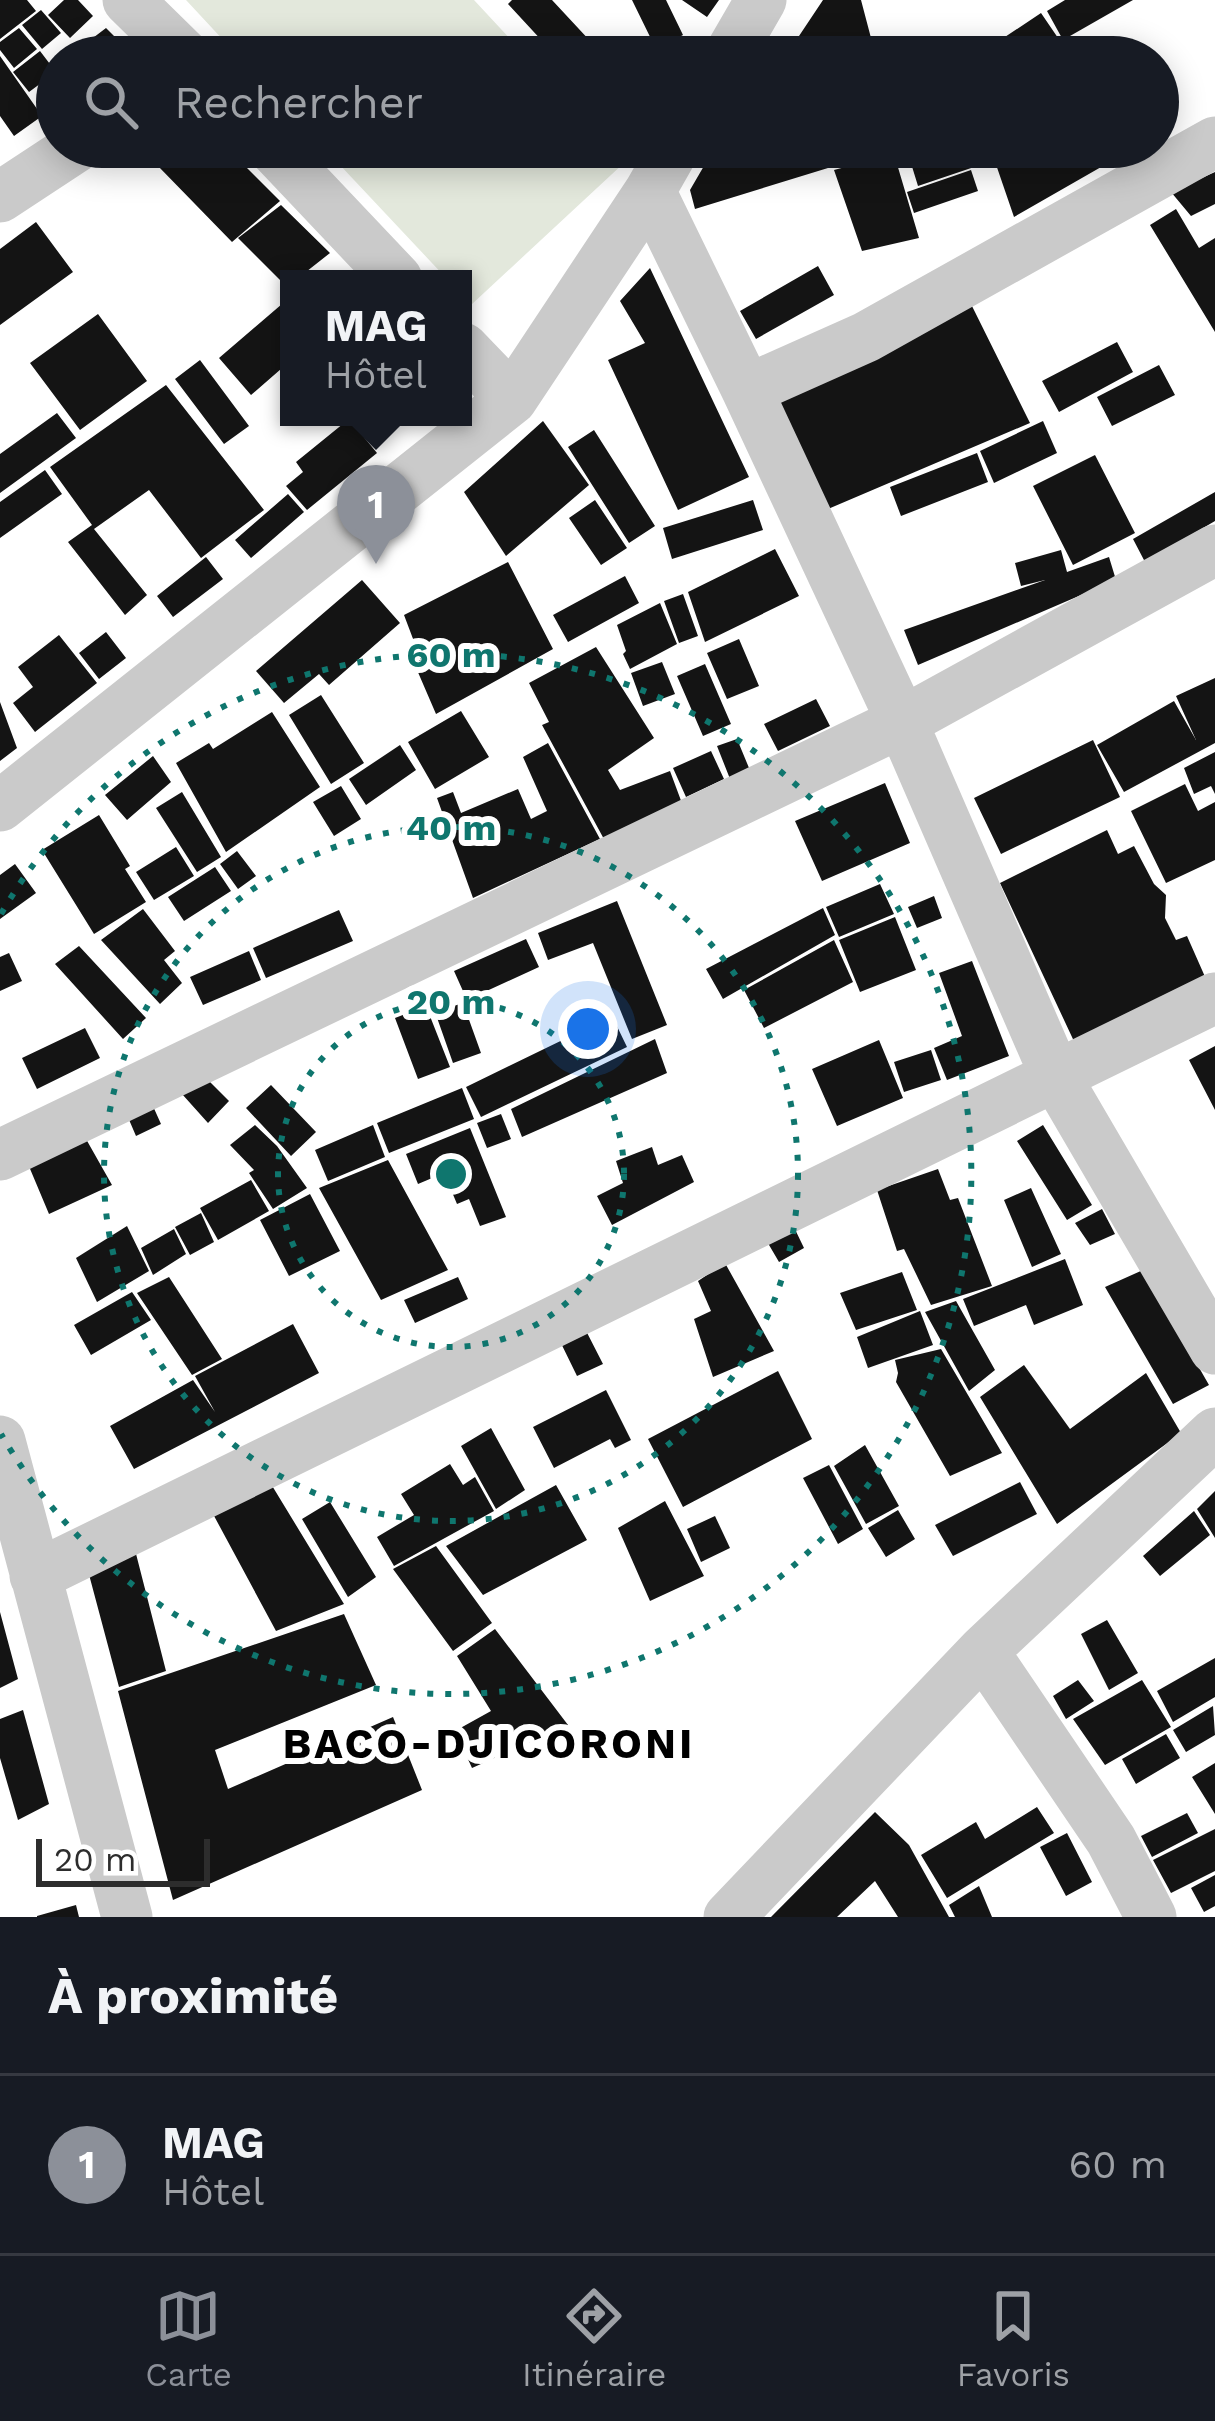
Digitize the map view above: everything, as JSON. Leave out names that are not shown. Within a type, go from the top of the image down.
[{"type":"street","points":[[128,0],[165,36]]},
{"type":"street","points":[[740,36],[760,0]]},
{"type":"street","points":[[1179,162],[1215,142]]},
{"type":"street","points":[[0,196],[43,168]]},
{"type":"street","points":[[292,168],[388,270]]},
{"type":"street","points":[[0,806],[512,399],[663,168]]},
{"type":"street","points":[[747,390],[866,337],[1168,168]]},
{"type":"street","points":[[650,191],[902,722],[1055,1077],[1215,1349]]},
{"type":"street","points":[[472,357],[512,399]]},
{"type":"street","points":[[0,1155],[902,722],[1215,550]]},
{"type":"street","points":[[35,1576],[1215,998]]},
{"type":"street","points":[[729,1917],[982,1651],[1215,1432]]},
{"type":"street","points":[[0,1442],[127,1917]]},
{"type":"street","points":[[982,1651],[1112,1840],[1151,1917]]},
{"type":"shaded area","points":[[186,0],[474,0],[507,36],[219,36]]},
{"type":"shaded area","points":[[343,168],[619,168],[472,304],[472,270],[439,270]]},
{"type":"building","points":[[0,0],[27,0],[36,11],[0,39]]},
{"type":"building","points":[[64,0],[78,0],[93,16],[68,36],[48,15]]},
{"type":"building","points":[[512,0],[552,0],[585,36],[538,36],[508,4]]},
{"type":"building","points":[[632,0],[666,0],[683,35],[650,36]]},
{"type":"building","points":[[682,0],[719,0],[707,17]]},
{"type":"building","points":[[823,0],[861,0],[870,36],[799,36]]},
{"type":"building","points":[[1065,0],[1133,0],[1070,36],[1061,36],[1047,11]]},
{"type":"building","points":[[41,10],[61,33],[36,36],[36,42],[22,25]]},
{"type":"building","points":[[1041,13],[1057,36],[1006,36]]},
{"type":"building","points":[[19,28],[36,50],[14,68],[0,50],[0,42]]},
{"type":"building","points":[[36,54],[36,87],[29,92],[13,72]]},
{"type":"building","points":[[0,56],[36,107],[36,120],[14,136],[0,116]]},
{"type":"building","points":[[160,168],[247,168],[280,201],[232,242]]},
{"type":"building","points":[[703,168],[828,168],[695,209],[690,190]]},
{"type":"building","points":[[898,168],[919,238],[862,251],[834,170]]},
{"type":"building","points":[[912,168],[971,168],[918,186]]},
{"type":"building","points":[[997,168],[1099,168],[1014,217]]},
{"type":"building","points":[[971,170],[978,191],[914,213],[907,192]]},
{"type":"building","points":[[1215,172],[1215,204],[1191,216],[1171,192]]},
{"type":"building","points":[[281,205],[330,253],[308,270],[280,270],[280,280],[238,238]]},
{"type":"building","points":[[1176,209],[1199,248],[1215,238],[1215,332],[1150,225]]},
{"type":"building","points":[[36,222],[73,272],[0,325],[0,249]]},
{"type":"building","points":[[818,266],[834,295],[756,339],[740,311]]},
{"type":"building","points":[[650,268],[749,477],[678,510],[608,360],[645,343],[620,301]]},
{"type":"building","points":[[967,296],[1030,423],[828,509],[776,397]]},
{"type":"building","points":[[280,306],[280,370],[251,395],[219,358]]},
{"type":"building","points":[[98,314],[147,381],[80,430],[30,363]]},
{"type":"building","points":[[1117,342],[1133,372],[1059,412],[1042,381]]},
{"type":"building","points":[[200,360],[249,426],[224,444],[175,379]]},
{"type":"building","points":[[1159,365],[1175,395],[1112,426],[1097,397]]},
{"type":"building","points":[[166,385],[264,510],[201,558],[149,490],[94,529],[147,595],[125,615],[68,542],[92,525],[50,467]]},
{"type":"building","points":[[57,413],[76,438],[0,493],[0,454]]},
{"type":"building","points":[[543,421],[589,485],[506,556],[464,492]]},
{"type":"building","points":[[1043,421],[1057,453],[994,483],[980,451]]},
{"type":"building","points":[[340,426],[355,426],[377,453],[307,510],[286,486],[303,472],[296,462]]},
{"type":"building","points":[[594,430],[655,526],[629,543],[568,447]]},
{"type":"building","points":[[977,453],[988,482],[901,516],[890,487]]},
{"type":"building","points":[[1095,455],[1135,533],[1073,565],[1033,486]]},
{"type":"building","points":[[45,470],[62,494],[0,538],[0,502]]},
{"type":"building","points":[[1215,492],[1215,521],[1145,562],[1133,539]]},
{"type":"building","points":[[288,494],[304,512],[251,558],[235,540]]},
{"type":"building","points":[[595,500],[627,548],[601,565],[569,518]]},
{"type":"building","points":[[753,500],[763,530],[672,559],[663,528]]},
{"type":"building","points":[[775,549],[799,596],[705,642],[688,592]]},
{"type":"building","points":[[1061,550],[1067,572],[1109,557],[1116,580],[918,665],[904,630],[1045,580],[1021,586],[1015,563]]},
{"type":"building","points":[[206,557],[223,579],[173,617],[157,596]]},
{"type":"building","points":[[508,562],[553,649],[436,714],[414,663],[421,660],[404,615]]},
{"type":"building","points":[[625,576],[639,603],[568,642],[553,615]]},
{"type":"building","points":[[362,580],[400,623],[329,685],[319,674],[284,703],[256,671]]},
{"type":"building","points":[[683,594],[698,636],[679,643],[664,601]]},
{"type":"building","points":[[660,603],[677,644],[630,669],[617,625]]},
{"type":"building","points":[[106,632],[126,658],[99,679],[79,653]]},
{"type":"building","points":[[59,635],[97,683],[35,732],[13,703],[33,687],[18,667]]},
{"type":"building","points":[[739,639],[759,686],[727,699],[707,653]]},
{"type":"building","points":[[596,647],[654,738],[608,770],[620,790],[670,771],[683,806],[605,841],[542,725],[549,722],[529,683]]},
{"type":"building","points":[[662,662],[675,694],[643,706],[631,673]]},
{"type":"building","points":[[705,664],[731,724],[703,736],[677,676]]},
{"type":"building","points":[[1215,678],[1215,743],[1124,792],[1097,745],[1174,701],[1196,740],[1176,696]]},
{"type":"building","points":[[321,695],[364,763],[331,784],[289,715]]},
{"type":"building","points":[[816,699],[830,726],[778,751],[764,724]]},
{"type":"building","points":[[0,702],[17,748],[0,761]]},
{"type":"building","points":[[461,711],[489,757],[435,789],[408,742]]},
{"type":"building","points":[[272,712],[320,787],[226,852],[176,763],[209,743],[213,749]]},
{"type":"building","points":[[737,739],[754,780],[734,789],[717,746]]},
{"type":"building","points":[[1093,740],[1120,797],[1001,854],[974,798]]},
{"type":"building","points":[[548,743],[600,839],[473,898],[437,798],[453,792],[461,813],[518,789],[531,819],[547,811],[523,757]]},
{"type":"building","points":[[400,745],[416,770],[366,805],[349,779]]},
{"type":"building","points":[[711,751],[724,779],[686,797],[673,768]]},
{"type":"building","points":[[1215,752],[1215,794],[1211,786],[1194,794],[1184,768]]},
{"type":"building","points":[[153,756],[171,782],[127,820],[105,795]]},
{"type":"building","points":[[885,783],[910,843],[822,881],[795,821]]},
{"type":"building","points":[[1185,784],[1198,811],[1215,802],[1215,860],[1166,883],[1131,811]]},
{"type":"building","points":[[341,786],[361,819],[334,836],[313,802]]},
{"type":"building","points":[[182,792],[221,857],[197,872],[156,808]]},
{"type":"building","points":[[99,815],[146,902],[94,934],[42,850]]},
{"type":"building","points":[[1107,830],[1118,854],[1134,846],[1154,884],[1166,895],[1165,918],[1176,940],[1187,936],[1206,979],[1079,1052],[1000,883]]},
{"type":"building","points":[[176,847],[194,876],[154,900],[136,872]]},
{"type":"building","points":[[237,851],[256,876],[238,889],[220,864]]},
{"type":"building","points":[[15,864],[36,893],[0,919],[0,875]]},
{"type":"building","points":[[215,867],[231,891],[184,921],[168,897]]},
{"type":"building","points":[[880,884],[894,914],[839,937],[826,907]]},
{"type":"building","points":[[934,896],[942,918],[917,928],[908,907]]},
{"type":"building","points":[[617,901],[667,1025],[632,1039],[593,943],[548,960],[538,933]]},
{"type":"building","points":[[823,908],[835,935],[723,999],[706,969]]},
{"type":"building","points":[[143,909],[175,951],[164,960],[182,983],[160,1004],[101,940]]},
{"type":"building","points":[[339,910],[353,941],[266,978],[253,948]]},
{"type":"building","points":[[895,917],[916,970],[860,992],[839,940]]},
{"type":"building","points":[[526,939],[539,967],[467,1000],[454,971]]},
{"type":"building","points":[[834,940],[853,982],[764,1028],[744,990]]},
{"type":"building","points":[[79,946],[146,1018],[123,1039],[55,964]]},
{"type":"building","points":[[249,951],[261,980],[203,1005],[190,977]]},
{"type":"building","points":[[9,953],[22,981],[0,991],[0,957]]},
{"type":"building","points":[[972,961],[1009,1056],[947,1080],[934,1048],[962,1036],[939,973]]},
{"type":"building","points":[[463,1003],[481,1053],[453,1063],[435,1012]]},
{"type":"building","points":[[426,1006],[450,1067],[418,1079],[395,1018]]},
{"type":"building","points":[[612,1016],[627,1047],[481,1117],[466,1087]]},
{"type":"building","points":[[85,1028],[100,1058],[37,1089],[22,1058]]},
{"type":"building","points":[[655,1039],[667,1073],[522,1137],[511,1109]]},
{"type":"building","points":[[879,1040],[903,1098],[837,1126],[812,1069]]},
{"type":"building","points":[[1215,1046],[1215,1110],[1189,1060]]},
{"type":"building","points":[[931,1050],[941,1080],[904,1092],[894,1062]]},
{"type":"building","points":[[209,1081],[229,1101],[208,1123],[182,1094]]},
{"type":"building","points":[[271,1085],[316,1132],[291,1156],[246,1108]]},
{"type":"building","points":[[462,1088],[474,1119],[389,1153],[377,1123]]},
{"type":"building","points":[[152,1104],[161,1124],[136,1136],[127,1115]]},
{"type":"building","points":[[501,1114],[511,1139],[487,1148],[477,1123]]},
{"type":"building","points":[[255,1125],[307,1188],[273,1209],[249,1173],[254,1170],[230,1145]]},
{"type":"building","points":[[373,1125],[385,1157],[328,1181],[315,1150]]},
{"type":"building","points":[[1043,1125],[1092,1205],[1067,1220],[1017,1141]]},
{"type":"building","points":[[470,1128],[506,1217],[480,1226],[469,1199],[457,1204],[444,1173],[418,1184],[406,1154]]},
{"type":"building","points":[[86,1139],[112,1185],[49,1214],[28,1164]]},
{"type":"building","points":[[652,1147],[658,1165],[682,1155],[694,1182],[612,1225],[597,1196],[623,1183],[616,1161]]},
{"type":"building","points":[[388,1160],[448,1270],[381,1300],[319,1188]]},
{"type":"building","points":[[938,1169],[950,1200],[958,1198],[992,1286],[931,1305],[904,1249],[897,1251],[877,1190]]},
{"type":"building","points":[[251,1180],[269,1211],[218,1240],[200,1208]]},
{"type":"building","points":[[1031,1188],[1061,1254],[1032,1267],[1004,1200]]},
{"type":"building","points":[[310,1194],[340,1251],[289,1276],[260,1220]]},
{"type":"building","points":[[1102,1209],[1115,1234],[1090,1245],[1075,1223]]},
{"type":"building","points":[[201,1213],[214,1242],[190,1255],[175,1227]]},
{"type":"building","points":[[790,1219],[804,1248],[779,1262],[762,1233]]},
{"type":"building","points":[[127,1226],[149,1271],[97,1302],[76,1258]]},
{"type":"building","points":[[174,1229],[186,1254],[153,1275],[141,1248]]},
{"type":"building","points":[[1065,1259],[1083,1305],[1034,1325],[1026,1305],[974,1326],[963,1299]]},
{"type":"building","points":[[725,1263],[774,1351],[713,1377],[694,1319],[711,1311],[698,1281]]},
{"type":"building","points":[[1143,1270],[1209,1385],[1173,1404],[1105,1287]]},
{"type":"building","points":[[902,1272],[917,1310],[856,1330],[840,1293]]},
{"type":"building","points":[[169,1277],[222,1359],[192,1375],[137,1293]]},
{"type":"building","points":[[458,1277],[468,1299],[415,1323],[404,1300]]},
{"type":"building","points":[[132,1292],[151,1320],[91,1355],[74,1325]]},
{"type":"building","points":[[956,1301],[995,1370],[969,1391],[925,1312]]},
{"type":"building","points":[[920,1311],[933,1345],[868,1368],[857,1337]]},
{"type":"building","points":[[581,1321],[603,1364],[577,1376],[556,1333]]},
{"type":"building","points":[[293,1324],[319,1373],[134,1469],[110,1426],[193,1380],[215,1412],[195,1376]]},
{"type":"building","points":[[941,1349],[1002,1453],[950,1476],[896,1382],[895,1360]]},
{"type":"building","points":[[1024,1365],[1070,1429],[1146,1373],[1181,1433],[1057,1524],[980,1397]]},
{"type":"building","points":[[778,1371],[812,1439],[683,1507],[648,1439]]},
{"type":"building","points":[[606,1390],[631,1440],[615,1448],[610,1439],[554,1468],[533,1427]]},
{"type":"building","points":[[491,1428],[525,1490],[496,1509],[461,1446]]},
{"type":"building","points":[[865,1445],[899,1506],[866,1524],[834,1466]]},
{"type":"building","points":[[450,1464],[463,1485],[475,1477],[494,1511],[394,1566],[377,1537],[414,1515],[401,1494]]},
{"type":"building","points":[[829,1465],[863,1529],[838,1544],[803,1478]]},
{"type":"building","points":[[1020,1482],[1037,1514],[953,1556],[935,1525]]},
{"type":"building","points":[[271,1484],[344,1604],[276,1631],[213,1514]]},
{"type":"building","points":[[556,1485],[587,1540],[483,1595],[446,1546]]},
{"type":"building","points":[[1215,1491],[1215,1538],[1197,1509]]},
{"type":"building","points":[[665,1501],[704,1576],[650,1601],[618,1528]]},
{"type":"building","points":[[330,1502],[376,1577],[348,1597],[302,1519]]},
{"type":"building","points":[[898,1510],[915,1539],[886,1557],[868,1528]]},
{"type":"building","points":[[1194,1511],[1210,1535],[1160,1576],[1143,1556]]},
{"type":"building","points":[[715,1516],[730,1548],[701,1562],[687,1529]]},
{"type":"building","points":[[134,1546],[166,1671],[119,1687],[87,1567]]},
{"type":"building","points":[[436,1546],[492,1623],[453,1651],[393,1569]]},
{"type":"building","points":[[0,1612],[18,1679],[0,1688]]},
{"type":"building","points":[[344,1614],[376,1685],[215,1750],[228,1789],[393,1717],[422,1790],[173,1900],[118,1691]]},
{"type":"building","points":[[1107,1620],[1138,1673],[1109,1690],[1081,1634]]},
{"type":"building","points":[[495,1629],[568,1725],[472,1768],[455,1731],[491,1711],[457,1656]]},
{"type":"building","points":[[1215,1658],[1215,1697],[1173,1722],[1157,1691]]},
{"type":"building","points":[[1078,1680],[1094,1701],[1066,1719],[1053,1696]]},
{"type":"building","points":[[1142,1680],[1171,1727],[1105,1765],[1073,1719]]},
{"type":"building","points":[[1213,1706],[1215,1735],[1186,1752],[1173,1730]]},
{"type":"building","points":[[23,1710],[49,1804],[18,1820],[0,1758],[0,1719]]},
{"type":"building","points":[[1166,1734],[1180,1758],[1136,1784],[1122,1759]]},
{"type":"building","points":[[1215,1763],[1215,1814],[1192,1777]]},
{"type":"building","points":[[1037,1807],[1054,1833],[947,1898],[921,1855],[976,1822],[985,1839]]},
{"type":"building","points":[[875,1812],[909,1845],[949,1917],[898,1917],[875,1881],[837,1917],[771,1917]]},
{"type":"building","points":[[1187,1813],[1198,1833],[1152,1857],[1141,1836]]},
{"type":"building","points":[[1215,1829],[1215,1871],[1171,1893],[1153,1860]]},
{"type":"building","points":[[1067,1833],[1092,1882],[1066,1896],[1040,1847]]},
{"type":"building","points":[[1215,1875],[1215,1906],[1204,1912],[1191,1888]]},
{"type":"building","points":[[979,1886],[992,1917],[955,1917],[949,1905]]},
{"type":"building","points":[[76,1905],[79,1917],[37,1917],[37,1916]]},
{"type":"place","name":"MAG","points":[[376,564]]},
{"type":"district","name":"BACO-DJICORONI","points":[[489,1743]]}]
